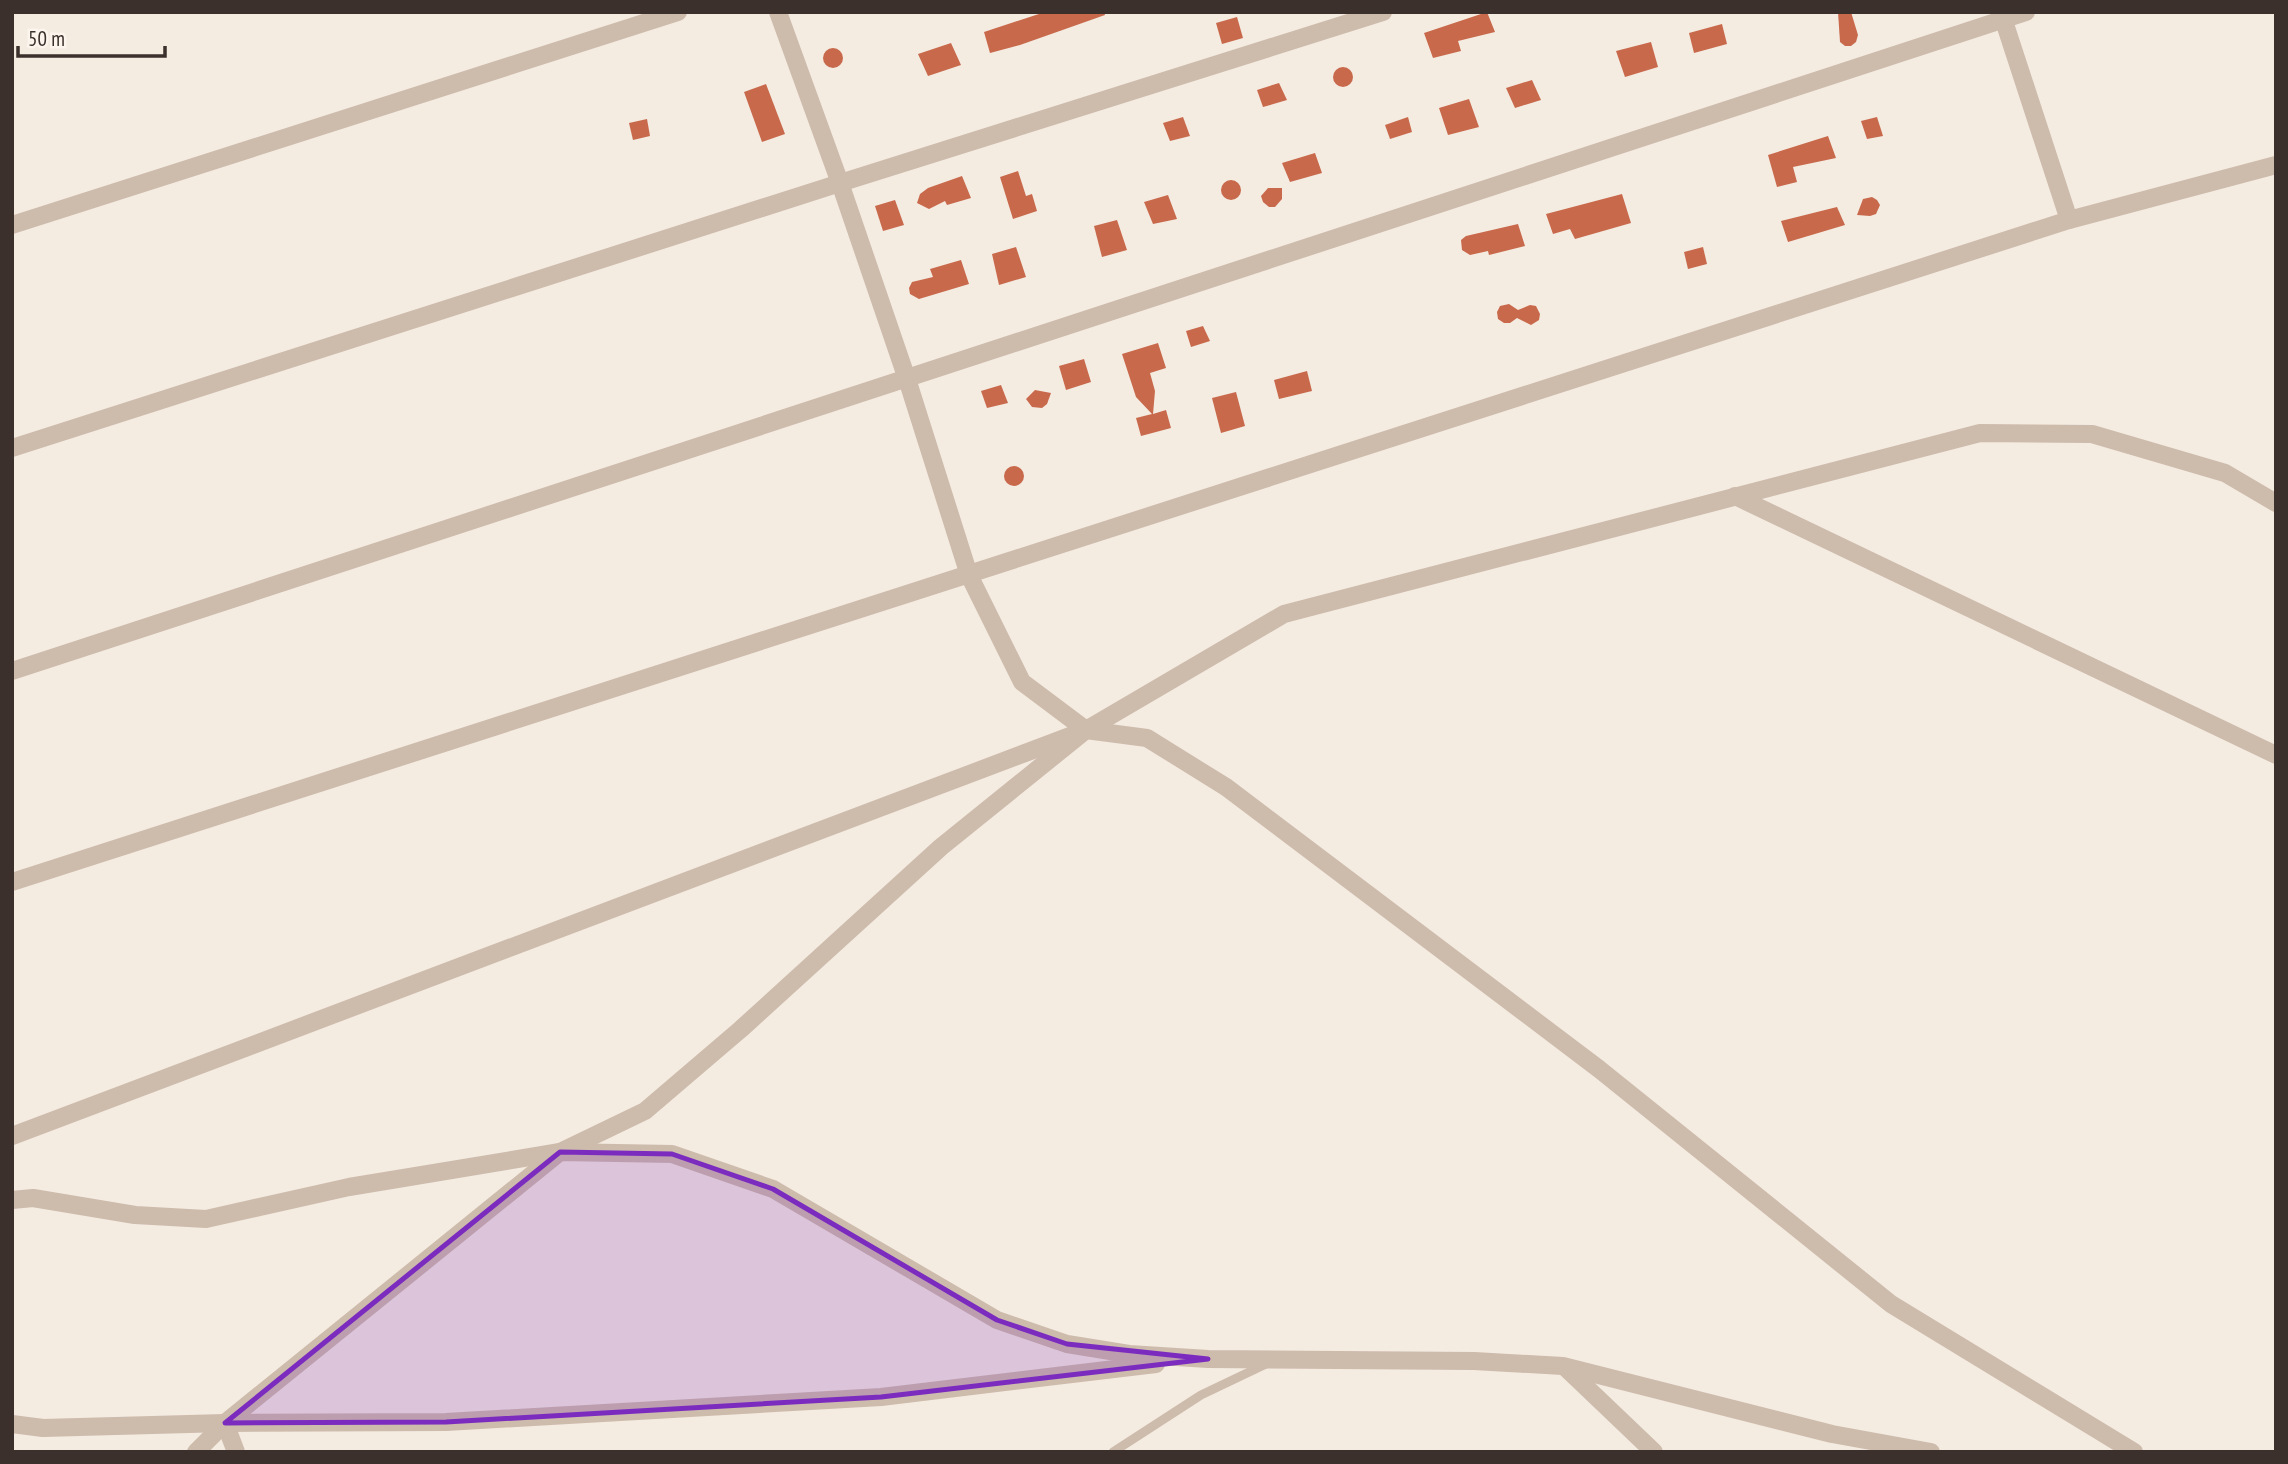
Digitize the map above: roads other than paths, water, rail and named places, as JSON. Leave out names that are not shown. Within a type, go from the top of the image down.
[{"type":"street","points":[[12,225],[678,12]]},
{"type":"street","points":[[778,12],[907,379],[969,575],[1021,682],[1086,730]]},
{"type":"street","points":[[12,448],[1382,12]]},
{"type":"street","points":[[12,671],[907,379],[2002,16],[2026,12]]},
{"type":"street","points":[[2002,16],[2069,220]]},
{"type":"street","points":[[12,882],[2069,220],[2276,165]]},
{"type":"street","points":[[196,1452],[225,1423],[560,1152],[645,1111],[741,1029],[941,848],[1086,730],[1284,614],[1980,433],[2092,435],[2225,473],[2276,503]]},
{"type":"street","points":[[2254,490],[2276,491]]},
{"type":"street","points":[[1735,496],[2276,755]]},
{"type":"street","points":[[12,1136],[1086,730],[1147,738],[1226,787],[1599,1069],[1891,1304],[2134,1452]]},
{"type":"street","points":[[12,1200],[33,1199],[135,1215],[206,1219],[349,1188],[560,1152],[672,1154],[773,1189],[997,1320],[1067,1345],[1129,1354],[1208,1359],[1474,1361],[1563,1366],[1832,1434],[1931,1452]]},
{"type":"street","points":[[12,1424],[43,1428],[225,1423],[446,1422],[881,1397],[1208,1359]]},
{"type":"street","points":[[1563,1366],[1654,1452]]},
{"type":"street","points":[[225,1423],[236,1452]]},
{"type":"lane","points":[[1113,1452],[1201,1395],[1279,1358]]}]
